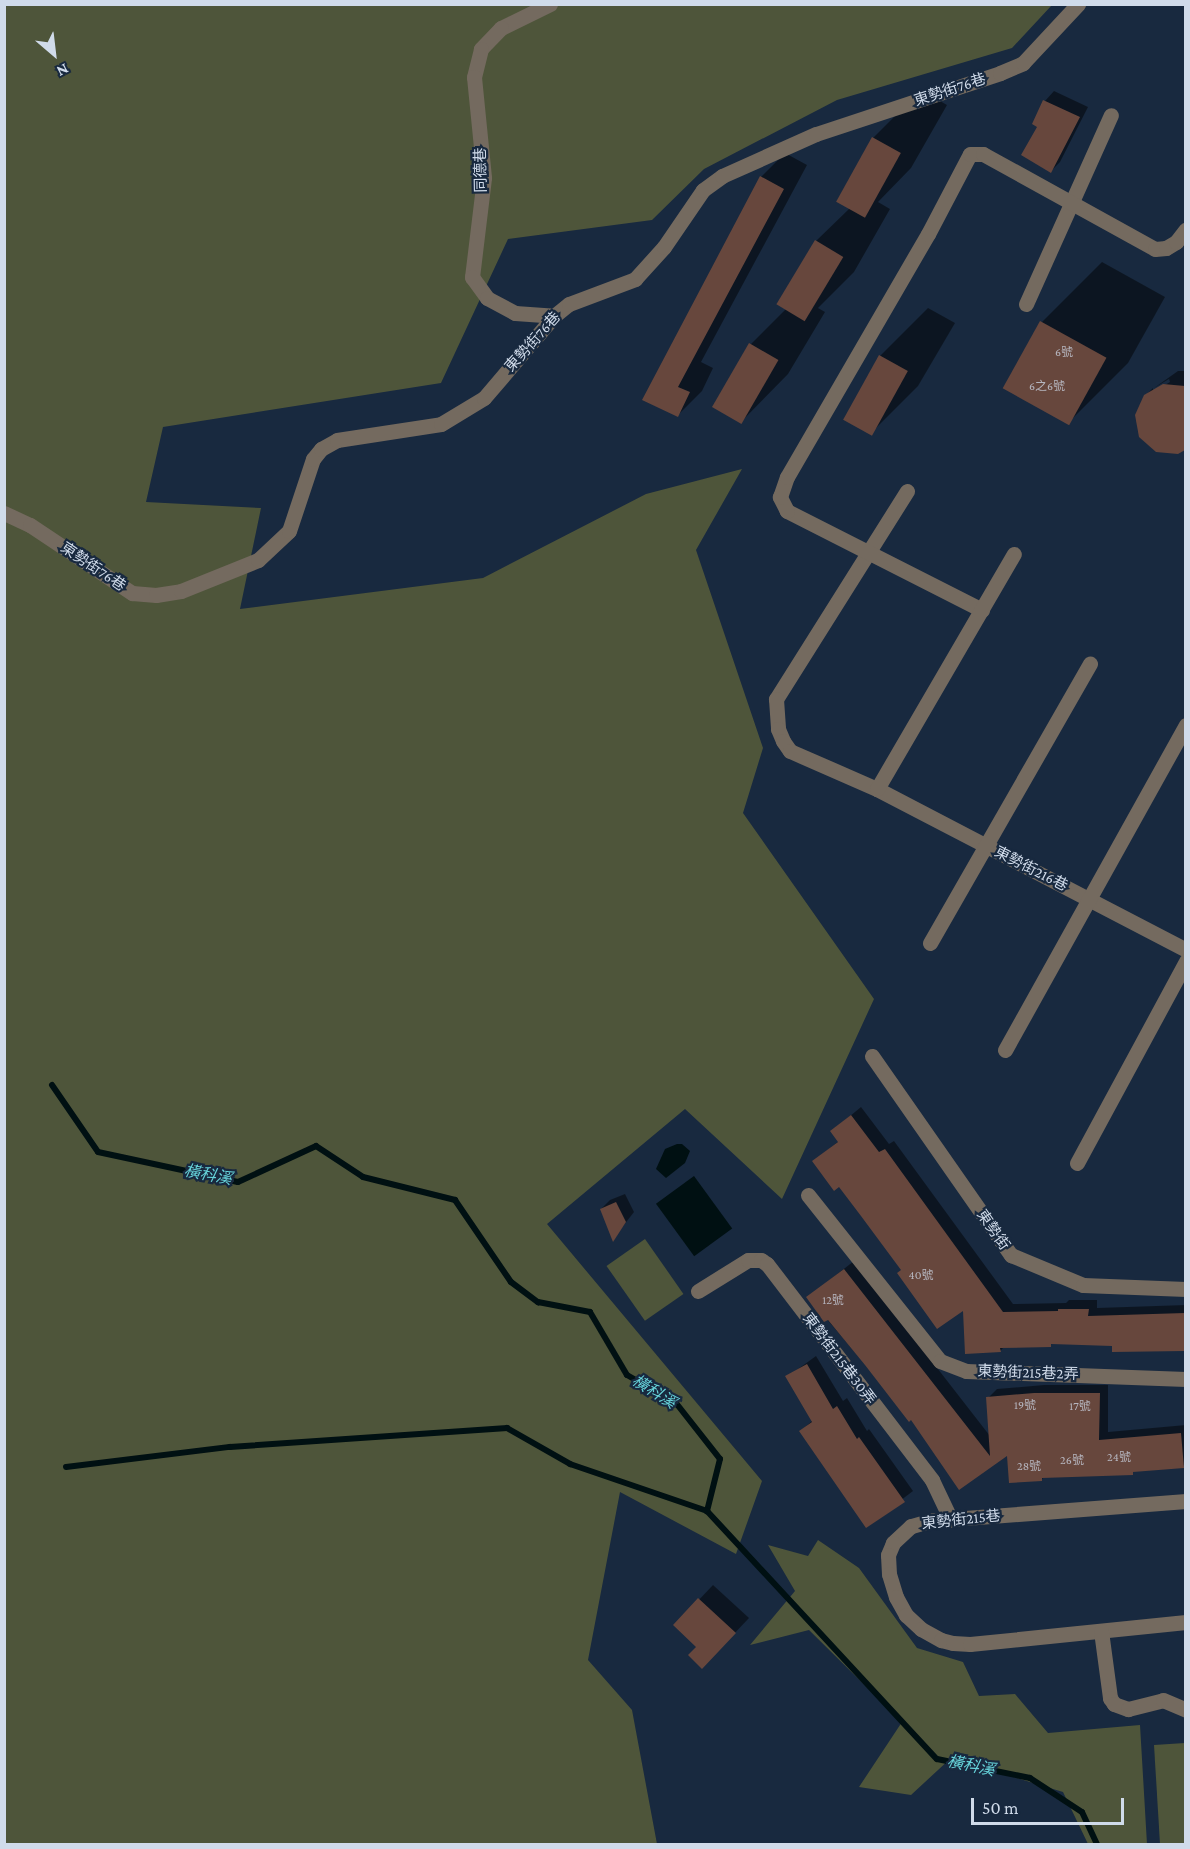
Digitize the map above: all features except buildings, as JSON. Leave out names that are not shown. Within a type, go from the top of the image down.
[{"type":"street","name":"同德巷","points":[[550,4],[501,28],[481,49],[474,77],[484,178],[472,277],[487,298],[515,313],[554,316]]},
{"type":"street","name":"東勢街76巷","points":[[4,513],[30,525],[132,593],[156,595],[181,591],[258,560],[277,545],[289,531],[313,459],[321,449],[337,440],[441,424],[484,398],[554,316],[569,304],[635,279],[664,247],[703,190],[722,176],[816,134],[1000,74],[1023,63],[1078,4]]},
{"type":"street","points":[[1026,304],[1111,115]]},
{"type":"street","points":[[982,610],[787,511],[780,497],[787,477],[928,234],[966,158],[975,153],[982,153],[1155,249],[1166,248],[1176,242],[1185,229]]},
{"type":"street","name":"東勢街216巷","points":[[907,491],[776,699],[778,729],[790,751],[877,789],[1185,950]]},
{"type":"street","points":[[877,789],[1014,554]]},
{"type":"street","points":[[930,943],[1090,664]]},
{"type":"street","points":[[1005,1050],[1185,725]]},
{"type":"street","points":[[1077,1163],[1185,961]]},
{"type":"street","name":"東勢街","points":[[872,1056],[1011,1255],[1083,1286],[1185,1289]]},
{"type":"street","name":"東勢街215巷2弄","points":[[808,1195],[940,1361],[966,1371],[1185,1379]]},
{"type":"street","name":"東勢街215巷30弄","points":[[698,1291],[748,1260],[761,1260],[766,1264],[932,1480],[951,1520]]},
{"type":"street","name":"東勢街215巷","points":[[1185,1502],[929,1521],[911,1526],[893,1543],[888,1555],[889,1574],[896,1597],[906,1615],[921,1629],[941,1640],[970,1644],[1185,1622]]},
{"type":"street","points":[[1101,1632],[1110,1698],[1114,1704],[1128,1709],[1163,1700],[1185,1710]]},
{"type":"green space","points":[[5,5],[1052,5],[1012,48],[837,100],[704,169],[652,220],[508,239],[441,383],[163,427],[146,502],[261,508],[240,609],[483,578],[646,494],[742,469],[696,550],[763,748],[743,813],[874,999],[782,1199],[685,1109],[547,1224],[762,1481],[736,1554],[620,1492],[588,1660],[632,1710],[657,1844],[5,1844]]},
{"type":"green space","points":[[645,1239],[683,1294],[645,1321],[606,1266]]},
{"type":"green space","points":[[818,1540],[859,1568],[917,1648],[963,1662],[979,1696],[1015,1694],[1048,1733],[1140,1725],[1147,1844],[1088,1844],[1063,1792],[951,1758],[911,1795],[859,1787],[902,1722],[809,1630],[750,1645],[795,1591],[768,1545],[808,1556]]},
{"type":"green space","points":[[1185,1743],[1185,1844],[1160,1844],[1154,1745]]},
{"type":"shaded area","points":[[682,1144],[690,1151],[685,1163],[666,1178],[656,1169],[665,1149]]},
{"type":"shaded area","points":[[694,1176],[732,1229],[694,1256],[656,1204]]},
{"type":"waterway","name":"橫科溪","points":[[52,1085],[98,1152],[238,1182],[316,1146],[363,1177],[455,1200],[511,1282],[538,1302],[590,1312],[627,1375],[676,1403],[720,1459],[707,1511],[937,1759],[1030,1778],[1082,1812],[1097,1844]]},
{"type":"waterway","points":[[66,1467],[230,1447],[507,1428],[570,1464],[707,1511]]}]
